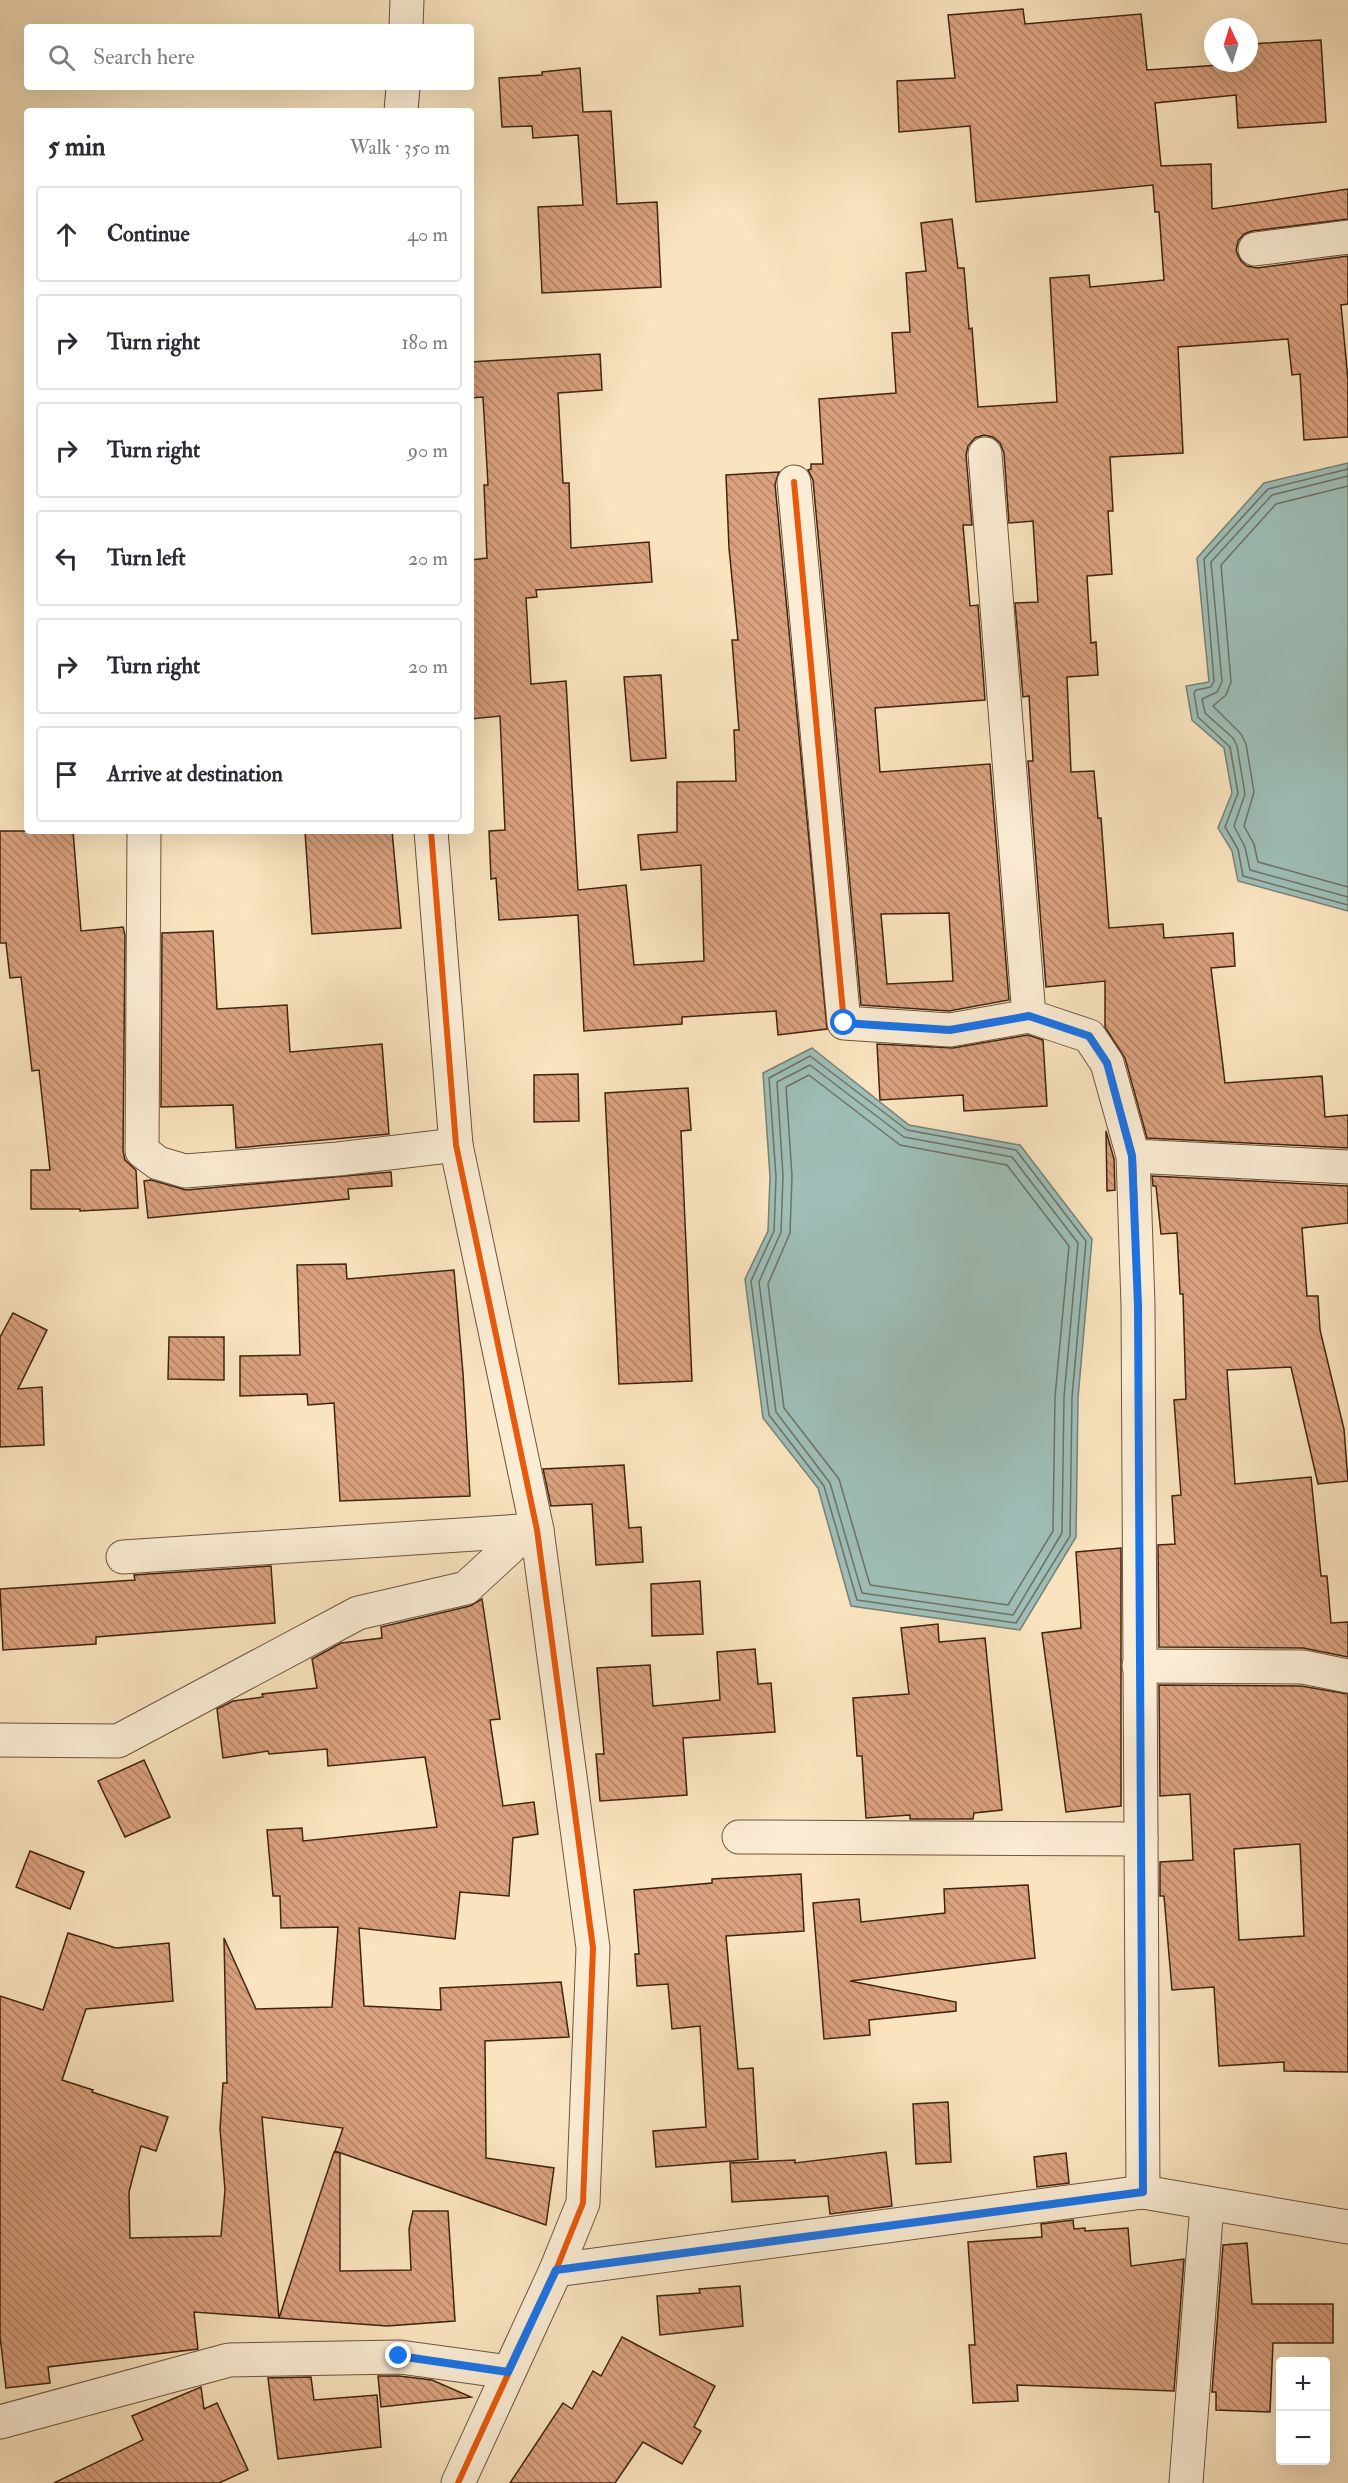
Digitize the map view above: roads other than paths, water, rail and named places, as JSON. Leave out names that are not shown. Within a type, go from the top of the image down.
[{"type":"street","points":[[406,24],[407,0]]},
{"type":"street","points":[[401,108],[403,90]]},
{"type":"street","points":[[1255,249],[1348,237]]},
{"type":"street","points":[[986,454],[1029,1016]]},
{"type":"street","points":[[794,482],[844,1023],[950,1030],[1029,1016],[1089,1036],[1107,1063],[1132,1156],[1138,1305],[1143,2192]]},
{"type":"street","points":[[144,834],[142,1150],[158,1163],[186,1171],[338,1159],[456,1145]]},
{"type":"street","points":[[430,834],[456,1145],[533,1530],[593,1948],[584,2204],[458,2483]]},
{"type":"street","points":[[1132,1156],[1348,1167]]},
{"type":"street","points":[[123,1557],[533,1530]]},
{"type":"street","points":[[0,1740],[118,1741],[358,1613],[466,1588],[533,1530]]},
{"type":"street","points":[[1139,1666],[1303,1667],[1348,1676]]},
{"type":"street","points":[[739,1837],[1141,1839]]},
{"type":"street","points":[[556,2270],[1143,2192],[1348,2227]]},
{"type":"street","points":[[1186,2483],[1207,2204]]},
{"type":"street","points":[[0,2422],[229,2360],[399,2356],[508,2372]]},
{"type":"water","points":[[1348,463],[1348,911],[1238,881],[1232,851],[1218,828],[1232,793],[1224,748],[1192,720],[1186,686],[1209,682],[1197,558],[1264,483]]},
{"type":"water","points":[[812,1048],[909,1125],[1020,1145],[1092,1239],[1078,1398],[1076,1537],[1020,1630],[851,1606],[818,1488],[763,1418],[745,1279],[768,1231],[770,1177],[763,1073]]}]
